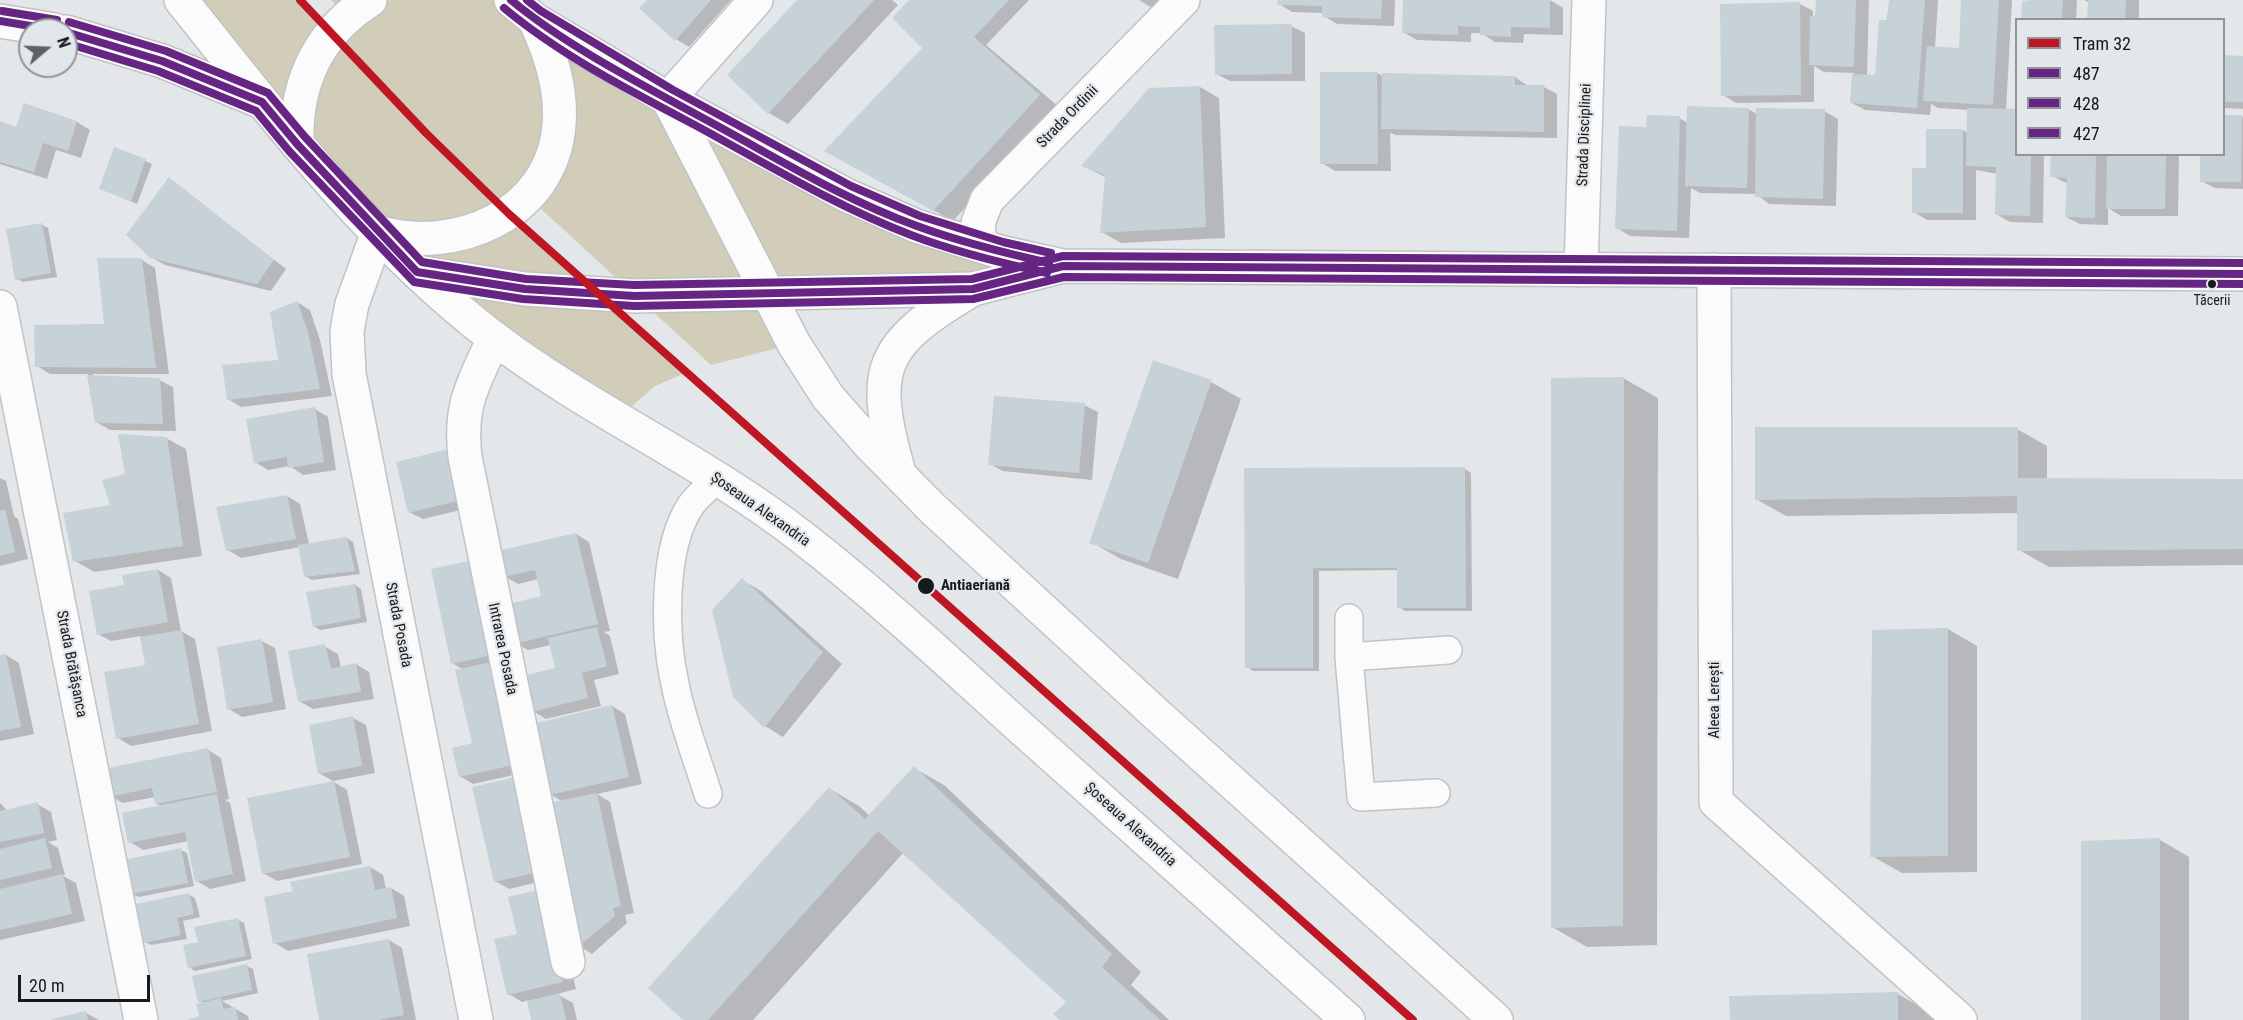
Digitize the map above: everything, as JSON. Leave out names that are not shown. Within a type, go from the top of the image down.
[{"type":"main road","points":[[0,9],[28,0]]},
{"type":"main road","name":"Șoseaua Alexandria","points":[[181,0],[297,144],[417,272],[494,338],[616,420],[717,479],[803,537],[892,612],[1348,1020]]},
{"type":"main road","points":[[297,144],[299,95],[308,72],[332,35],[370,0]]},
{"type":"main road","points":[[668,99],[756,0]]},
{"type":"main road","name":"Strada Ordinii","points":[[980,246],[978,223],[987,200],[1182,0]]},
{"type":"main road","name":"Strada Disciplinei","points":[[1581,270],[1589,0]]},
{"type":"main road","points":[[523,10],[668,99],[846,195],[916,226],[980,246],[1063,266],[2243,274]]},
{"type":"main road","points":[[378,231],[400,238],[425,240],[475,230],[509,214],[538,181],[556,145],[559,106],[552,60],[523,10]]},
{"type":"main road","points":[[0,21],[18,24]]},
{"type":"main road","points":[[78,36],[162,61],[262,102]]},
{"type":"main road","points":[[668,99],[794,344],[828,397],[849,422],[900,475],[1155,713],[1496,1020]]},
{"type":"main road","name":"Strada Posada","points":[[378,231],[352,304],[347,331],[349,374],[476,1020]]},
{"type":"main road","points":[[417,272],[458,280],[559,292],[634,296],[974,288],[1063,266]]},
{"type":"main road","name":"Aleea Lerești","points":[[1714,270],[1716,802],[1960,1020]]},
{"type":"main road","points":[[900,475],[885,422],[882,398],[885,373],[896,350],[911,330],[932,313],[974,288]]},
{"type":"main road","name":"Strada Brătășanca","points":[[0,307],[141,1020]]},
{"type":"main road","name":"Intrarea Posada","points":[[494,338],[465,401],[462,432],[465,457],[568,962]]},
{"type":"lane","points":[[708,794],[675,685],[668,636],[672,555],[681,525],[691,504],[717,479]]},
{"type":"lane","points":[[1349,618],[1349,657],[1361,798],[1436,794]]},
{"type":"lane","points":[[1349,657],[1448,650]]},
{"type":"shaded area","points":[[181,0],[300,0],[332,35],[348,17],[331,0],[511,0],[773,155],[1063,266],[768,294],[794,344],[711,365],[527,196],[509,214],[685,373],[655,386],[616,420],[494,338]]},
{"type":"building","points":[[647,0],[711,0],[675,41],[639,8]]},
{"type":"building","points":[[797,0],[874,0],[768,114],[727,75]]},
{"type":"building","points":[[909,0],[1009,0],[974,37],[1040,95],[933,211],[824,151],[922,48],[892,18]]},
{"type":"building","points":[[1278,0],[1382,0],[1381,19],[1322,17],[1322,6],[1277,5]]},
{"type":"building","points":[[1403,0],[1550,0],[1550,28],[1511,27],[1511,37],[1480,35],[1480,27],[1458,26],[1458,35],[1402,33]]},
{"type":"building","points":[[1816,0],[1856,0],[1854,67],[1809,65],[1810,16],[1815,16]]},
{"type":"building","points":[[1889,0],[1925,0],[1917,108],[1850,103],[1852,74],[1875,75],[1879,20],[1887,20]]},
{"type":"building","points":[[1961,0],[1999,0],[1993,105],[1923,101],[1927,46],[1959,48]]},
{"type":"building","points":[[2063,0],[2062,18],[2021,18],[2022,1]]},
{"type":"building","points":[[2088,0],[2126,0],[2125,18],[2087,18]]},
{"type":"building","points":[[1800,2],[1801,95],[1721,96],[1720,4]]},
{"type":"building","points":[[1292,24],[1292,74],[1215,75],[1214,25]]},
{"type":"building","points":[[2225,55],[2243,56],[2243,102],[2225,102]]},
{"type":"building","points":[[1320,72],[1377,72],[1378,164],[1320,164]]},
{"type":"building","points":[[1382,73],[1515,76],[1515,85],[1544,85],[1544,132],[1381,129]]},
{"type":"building","points":[[1200,86],[1206,227],[1100,233],[1105,175],[1081,166],[1149,88]]},
{"type":"building","points":[[24,103],[77,121],[68,151],[43,143],[34,172],[0,162],[0,121],[16,127]]},
{"type":"building","points":[[1687,106],[1749,108],[1747,188],[1685,186]]},
{"type":"building","points":[[1756,108],[1825,109],[1823,199],[1755,197]]},
{"type":"building","points":[[1967,108],[2015,109],[2015,156],[2031,156],[2030,216],[1995,215],[1996,167],[1966,166]]},
{"type":"building","points":[[1647,115],[1680,116],[1677,231],[1615,229],[1619,126],[1646,127]]},
{"type":"building","points":[[2225,115],[2242,115],[2241,182],[2200,182],[2200,156],[2225,156]]},
{"type":"building","points":[[1926,129],[1963,129],[1963,213],[1912,213],[1912,168],[1926,168]]},
{"type":"building","points":[[114,147],[146,159],[131,201],[99,189]]},
{"type":"building","points":[[2051,156],[2096,156],[2095,218],[2065,217],[2067,178],[2050,177]]},
{"type":"building","points":[[2107,156],[2166,156],[2165,209],[2106,209]]},
{"type":"building","points":[[169,177],[274,260],[257,284],[150,258],[126,235]]},
{"type":"building","points":[[42,223],[51,273],[15,280],[6,229]]},
{"type":"building","points":[[97,258],[142,258],[156,368],[35,367],[34,325],[104,324]]},
{"type":"building","points":[[297,301],[308,332],[320,389],[227,400],[222,365],[278,360],[270,312]]},
{"type":"building","points":[[1153,360],[1212,380],[1148,563],[1089,543]]},
{"type":"building","points":[[87,375],[160,378],[163,424],[95,423]]},
{"type":"building","points":[[1624,377],[1623,926],[1551,928],[1551,378]]},
{"type":"building","points":[[994,396],[1085,403],[1079,473],[988,465]]},
{"type":"building","points":[[315,407],[324,462],[288,468],[287,457],[254,463],[246,419]]},
{"type":"building","points":[[1755,427],[2018,427],[2018,478],[2243,479],[2243,549],[2017,551],[2017,496],[1755,500]]},
{"type":"building","points":[[118,434],[167,437],[183,546],[73,562],[63,513],[110,505],[102,480],[125,474]]},
{"type":"building","points":[[448,449],[461,500],[408,513],[396,462]]},
{"type":"building","points":[[1465,467],[1466,608],[1397,608],[1397,568],[1313,568],[1313,668],[1245,668],[1244,468]]},
{"type":"building","points":[[287,495],[296,539],[226,551],[216,507]]},
{"type":"building","points":[[5,509],[15,552],[0,556],[0,511]]},
{"type":"building","points":[[576,533],[598,624],[513,644],[504,605],[541,596],[535,570],[503,577],[497,551]]},
{"type":"building","points":[[347,537],[355,571],[304,577],[298,545]]},
{"type":"building","points":[[473,560],[493,655],[451,664],[431,569]]},
{"type":"building","points":[[158,569],[168,622],[97,635],[89,591],[124,585],[122,575]]},
{"type":"building","points":[[742,578],[823,652],[764,728],[733,697],[712,610]]},
{"type":"building","points":[[355,584],[361,618],[313,627],[306,592]]},
{"type":"building","points":[[597,627],[607,666],[582,673],[588,698],[531,712],[522,676],[555,668],[548,638]]},
{"type":"building","points":[[1948,628],[1948,856],[1870,857],[1872,630]]},
{"type":"building","points":[[182,630],[199,724],[116,739],[104,672],[145,665],[140,637]]},
{"type":"building","points":[[262,639],[273,702],[227,710],[217,647]]},
{"type":"building","points":[[325,644],[331,669],[356,663],[361,692],[298,702],[288,651]]},
{"type":"building","points":[[6,654],[21,727],[0,731],[0,655]]},
{"type":"building","points":[[491,662],[514,765],[459,777],[452,748],[472,743],[455,670]]},
{"type":"building","points":[[612,705],[629,777],[549,795],[532,724]]},
{"type":"building","points":[[353,716],[362,766],[318,774],[309,725]]},
{"type":"building","points":[[208,748],[217,792],[155,804],[152,788],[108,797],[103,769]]},
{"type":"building","points":[[914,766],[1112,954],[1102,967],[1160,1020],[1060,1020],[1053,1014],[1066,1002],[878,831],[708,1020],[683,1020],[648,988],[829,787],[865,819]]},
{"type":"building","points":[[516,777],[538,872],[494,882],[472,787]]},
{"type":"building","points":[[334,781],[350,857],[262,874],[247,798]]},
{"type":"building","points":[[597,793],[621,906],[613,908],[615,916],[578,947],[548,803]]},
{"type":"building","points":[[217,794],[233,874],[195,882],[185,832],[128,843],[122,813]]},
{"type":"building","points":[[38,802],[44,833],[0,842],[0,811]]},
{"type":"building","points":[[45,838],[52,868],[0,880],[0,849]]},
{"type":"building","points":[[2160,838],[2160,1020],[2081,1020],[2081,841]]},
{"type":"building","points":[[181,848],[188,883],[131,894],[124,860]]},
{"type":"building","points":[[370,866],[375,890],[391,887],[397,918],[273,944],[264,897],[293,891],[290,882]]},
{"type":"building","points":[[63,874],[72,914],[0,930],[0,889]]},
{"type":"building","points":[[542,889],[563,982],[507,995],[494,939],[517,934],[508,897]]},
{"type":"building","points":[[189,893],[194,914],[177,918],[181,935],[144,943],[136,904]]},
{"type":"building","points":[[238,918],[246,956],[188,968],[183,945],[198,942],[194,927]]},
{"type":"building","points":[[389,939],[404,1015],[379,1020],[319,1020],[307,954]]},
{"type":"building","points":[[247,964],[252,990],[198,1002],[192,976]]},
{"type":"building","points":[[1898,992],[1898,1020],[1730,1020],[1729,996]]},
{"type":"building","points":[[560,993],[566,1020],[531,1020],[527,1001]]},
{"type":"building","points":[[221,998],[223,1009],[235,1007],[238,1020],[187,1020],[199,1016],[196,1004]]},
{"type":"building","points":[[86,1011],[88,1020],[52,1020],[52,1019]]},
{"type":"tram line","name":"32","points":[[300,0],[426,133],[509,214],[1413,1020]]},
{"type":"transit line","name":"487","points":[[511,0],[532,17],[603,63],[834,190],[933,232],[1049,263]]},
{"type":"transit line","name":"427","points":[[527,0],[541,11],[673,90],[851,186],[920,216],[1003,242],[1051,253]]},
{"type":"transit line","name":"428","points":[[504,8],[548,41],[596,71],[855,211],[944,247],[1047,273]]},
{"type":"transit line","name":"427","points":[[2,11],[45,18]]},
{"type":"transit line","name":"487","points":[[0,21],[18,24]]},
{"type":"transit line","name":"427","points":[[78,25],[166,51],[268,93],[305,137],[422,262],[526,279],[634,285],[972,279],[1063,256],[2243,263]]},
{"type":"transit line","name":"487","points":[[78,36],[162,61],[262,102],[297,144],[417,272],[525,289],[634,296],[973,289],[1063,266],[2243,274]]},
{"type":"transit line","name":"428","points":[[78,47],[158,71],[256,111],[289,151],[414,282],[523,299],[634,306],[973,299],[1064,277],[2243,284]]},
{"type":"place","name":"Tăcerii","points":[[2212,284]]},
{"type":"place","name":"Antiaeriană","points":[[926,586]]}]
